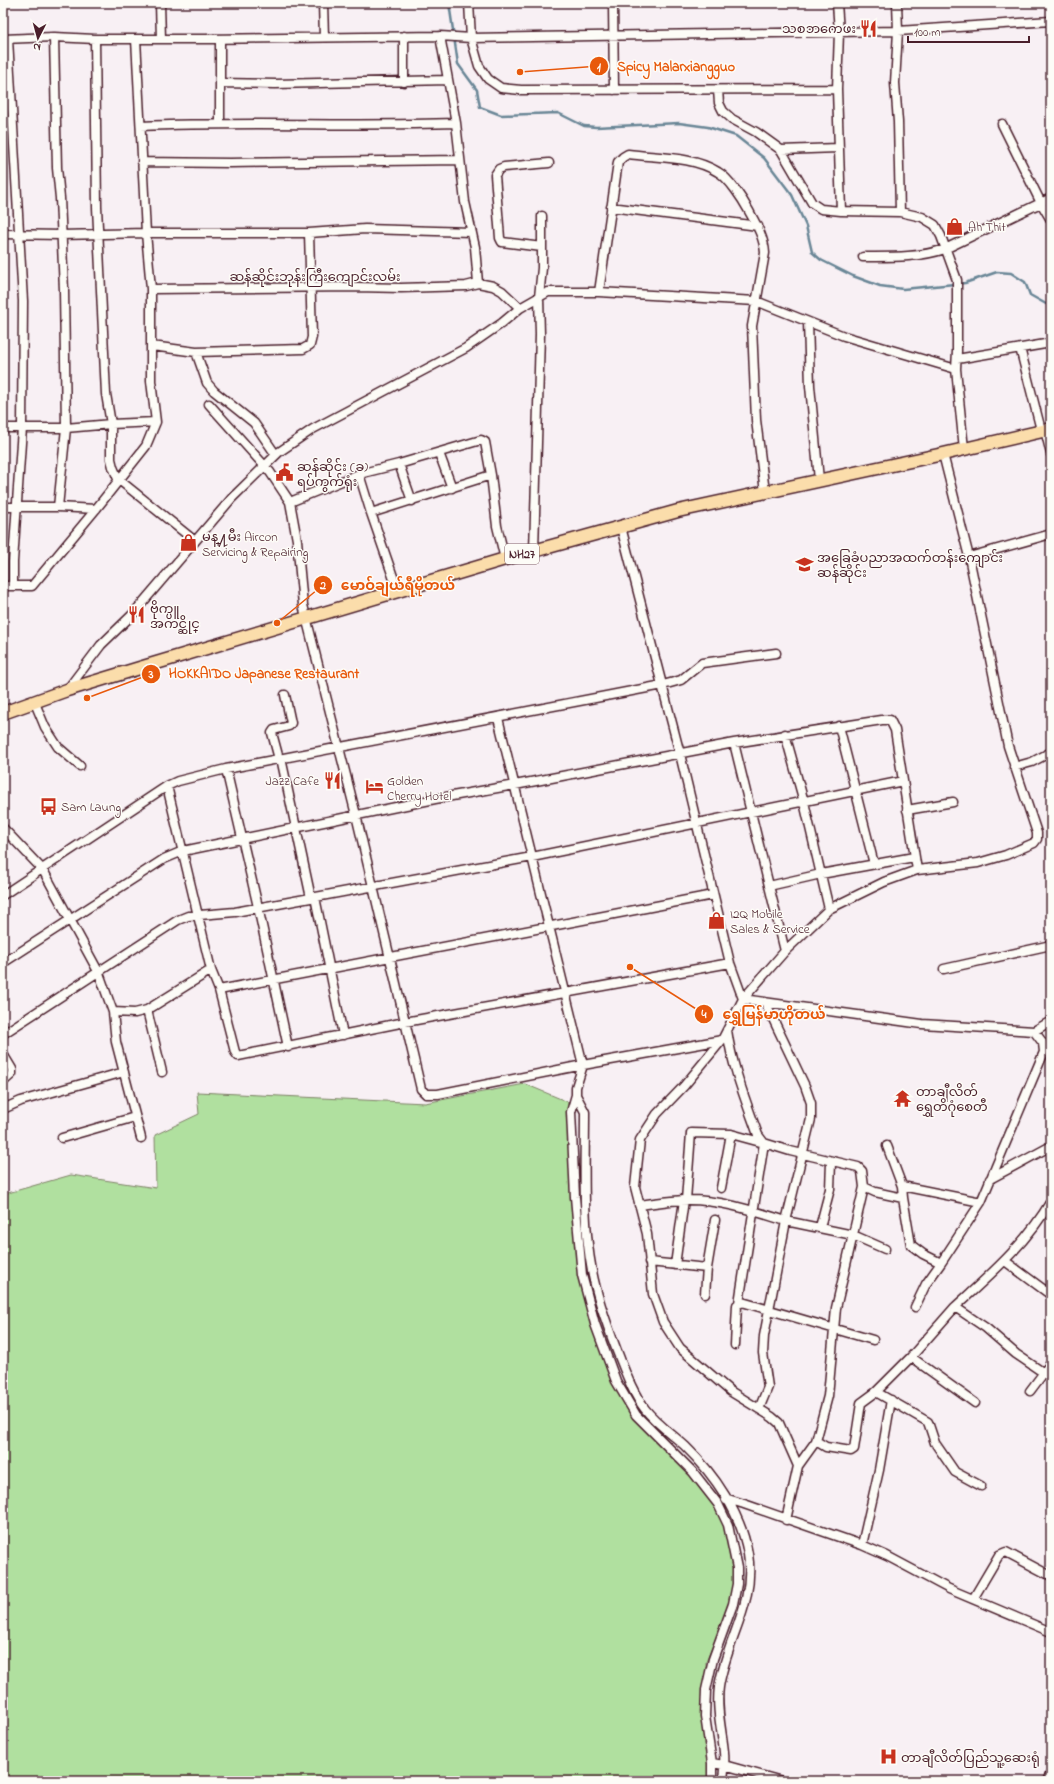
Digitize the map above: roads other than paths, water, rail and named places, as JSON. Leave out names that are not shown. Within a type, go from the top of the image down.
[{"type":"main road","name":"NH27","points":[[3,714],[67,690],[505,559],[678,511],[943,454],[1046,429]]},
{"type":"street","points":[[160,3],[161,39]]},
{"type":"street","points":[[322,3],[324,37]]},
{"type":"street","points":[[469,3],[470,38],[479,66],[488,78],[501,88],[522,90],[837,89]]},
{"type":"street","points":[[613,3],[614,90]]},
{"type":"street","points":[[837,3],[839,32],[837,89],[838,148],[841,211]]},
{"type":"street","points":[[897,3],[898,31],[895,83],[898,122],[900,212]]},
{"type":"street","points":[[13,586],[16,507],[22,428],[23,301],[6,39],[54,37],[95,39],[220,39],[404,36],[470,38],[614,36],[898,31],[1051,21]]},
{"type":"street","points":[[404,36],[404,82]]},
{"type":"street","points":[[440,36],[456,123],[471,232],[475,247],[478,283],[493,286],[502,291],[520,308]]},
{"type":"street","points":[[54,37],[56,146],[61,235],[66,428],[58,507]]},
{"type":"street","points":[[95,39],[98,234],[106,394],[111,424],[111,459],[118,479],[195,541]]},
{"type":"street","points":[[3,586],[32,586],[146,446],[156,422],[151,381],[151,289],[146,233],[136,39]]},
{"type":"street","points":[[220,39],[220,124]]},
{"type":"street","points":[[221,83],[275,84],[448,80]]},
{"type":"street","points":[[718,90],[719,103],[723,111],[732,119],[756,132],[781,150],[812,202],[821,209],[841,211],[900,212],[922,217],[935,225],[941,236],[957,280],[956,369],[964,449]]},
{"type":"street","points":[[140,126],[220,124],[388,126],[456,123]]},
{"type":"street","points":[[1002,124],[1051,220]]},
{"type":"street","points":[[781,150],[838,148]]},
{"type":"street","points":[[600,292],[618,162],[623,157],[628,154],[690,161],[704,165],[720,173],[746,206],[758,226],[764,242],[765,253],[752,326],[756,420],[765,492]]},
{"type":"street","points":[[142,162],[230,163],[460,160]]},
{"type":"street","points":[[542,247],[502,242],[500,238],[495,175],[499,169],[504,167],[549,163]]},
{"type":"street","points":[[863,257],[911,257],[928,255],[945,249],[1051,198]]},
{"type":"street","points":[[612,207],[758,226]]},
{"type":"street","points":[[534,551],[540,334],[539,297],[542,268],[542,216]]},
{"type":"street","points":[[3,234],[309,233],[365,229],[471,232]]},
{"type":"street","points":[[152,346],[196,352],[303,348],[310,345],[312,337],[309,233]]},
{"type":"street","name":"ဆန်ဆိုင်းဘုန်းကြီးကျောင်းလမ်း","points":[[151,289],[310,287],[401,288],[466,286],[478,283]]},
{"type":"street","points":[[67,690],[101,645],[132,615],[232,498],[276,454],[313,429],[466,348],[502,323],[520,308],[548,292],[600,292],[756,301],[844,336],[956,369]]},
{"type":"street","points":[[808,322],[810,386],[819,480]]},
{"type":"street","points":[[957,359],[1051,343]]},
{"type":"street","points":[[1020,348],[1046,429],[1051,454]]},
{"type":"street","points":[[196,352],[207,383],[210,387],[254,423],[276,454]]},
{"type":"street","points":[[209,404],[264,466],[281,487],[290,502],[297,540],[300,586],[307,619],[337,747],[356,815],[421,1089],[426,1094],[438,1094],[583,1065],[722,1040]]},
{"type":"street","points":[[3,428],[66,428],[156,422]]},
{"type":"street","points":[[290,502],[359,474],[439,453],[481,440],[485,442],[491,475],[497,526],[505,559]]},
{"type":"street","points":[[439,453],[452,488]]},
{"type":"street","points":[[798,1466],[779,1423],[760,1409],[730,1391],[680,1348],[663,1322],[653,1294],[647,1234],[635,1187],[640,1140],[657,1114],[689,1081],[722,1040],[743,999],[785,951],[829,909],[884,882],[917,870],[978,862],[1006,855],[1034,843],[1037,839],[1037,833],[1014,767],[994,681],[969,556],[943,454]]},
{"type":"street","points":[[399,464],[412,501]]},
{"type":"street","points":[[359,474],[398,591]]},
{"type":"street","points":[[371,513],[491,475]]},
{"type":"street","points":[[3,507],[96,509]]},
{"type":"street","points":[[622,527],[680,754],[730,963],[743,999]]},
{"type":"street","points":[[969,556],[1051,534]]},
{"type":"street","points":[[3,895],[168,786],[178,781],[226,769],[337,747],[663,686],[681,680],[702,663],[776,653]]},
{"type":"street","points":[[285,695],[291,723],[289,726],[274,730],[272,733],[280,759],[330,968],[343,1035]]},
{"type":"street","points":[[35,703],[45,727],[58,748],[80,766]]},
{"type":"street","points":[[498,718],[516,785],[583,1065],[576,1087],[576,1095],[571,1112],[577,1231],[582,1275],[595,1324],[616,1381],[636,1415],[693,1472],[718,1504],[728,1525],[737,1568],[737,1584],[733,1604],[709,1674],[706,1690],[705,1716],[712,1763],[712,1781]]},
{"type":"street","points":[[3,963],[164,859],[183,851],[435,799],[734,743],[882,720],[890,720],[895,730],[917,870]]},
{"type":"street","points":[[839,726],[874,864]]},
{"type":"street","points":[[785,734],[804,802],[829,909]]},
{"type":"street","points":[[734,743],[785,951]]},
{"type":"street","points":[[1014,767],[1032,762],[1051,752]]},
{"type":"street","points":[[226,769],[288,1046]]},
{"type":"street","points":[[3,1034],[178,920],[188,916],[199,916],[258,907],[532,856],[751,813],[903,781]]},
{"type":"street","points":[[168,786],[211,970],[219,990],[235,1052],[238,1056],[405,1022],[566,994],[730,963]]},
{"type":"street","points":[[907,810],[953,802]]},
{"type":"street","points":[[3,828],[43,870],[99,972],[113,1012],[114,1029],[141,1138]]},
{"type":"street","points":[[769,886],[821,874],[914,857]]},
{"type":"street","points":[[219,990],[713,895]]},
{"type":"street","points":[[944,969],[1051,945]]},
{"type":"street","points":[[113,1012],[135,1013],[147,1010],[211,970]]},
{"type":"street","points":[[743,999],[922,1024],[1034,1031],[1051,1021]]},
{"type":"street","points":[[760,1409],[768,1387],[763,1353],[768,1310],[786,1221],[811,1119],[811,1103],[805,1086],[764,1002]]},
{"type":"street","points":[[147,1010],[162,1072]]},
{"type":"street","points":[[727,1030],[731,1058],[738,1080],[758,1135],[764,1143],[739,1303],[736,1305],[735,1345]]},
{"type":"street","points":[[915,1307],[920,1294],[980,1202],[990,1179],[1044,1052],[1043,1043],[1034,1031]]},
{"type":"street","points":[[3,1054],[12,1069],[12,1074],[3,1082]]},
{"type":"street","points":[[3,1109],[22,1101],[124,1072]]},
{"type":"street","points":[[576,1095],[585,1112],[586,1200],[589,1250],[592,1272],[605,1321],[626,1374],[646,1409],[706,1468],[728,1499],[739,1525],[748,1554],[749,1585],[745,1609],[724,1662],[719,1689],[719,1714],[724,1765],[723,1781]]},
{"type":"street","points":[[62,1138],[135,1117]]},
{"type":"street","points":[[675,1265],[685,1200],[691,1133],[731,1134],[860,1169],[864,1187],[836,1308],[828,1396],[816,1441],[798,1466],[786,1520]]},
{"type":"street","points":[[721,1188],[731,1134]]},
{"type":"street","points":[[887,1146],[902,1186],[902,1198],[911,1245],[923,1254],[941,1263]]},
{"type":"street","points":[[990,1179],[1051,1146]]},
{"type":"street","points":[[820,1227],[830,1189],[831,1162]]},
{"type":"street","points":[[902,1186],[980,1202]]},
{"type":"street","points":[[864,1187],[875,1192],[902,1198]]},
{"type":"street","points":[[639,1205],[685,1200],[701,1200],[741,1206],[786,1221],[853,1235],[885,1248]]},
{"type":"street","points":[[816,1441],[826,1447],[852,1450],[855,1444],[861,1403],[876,1392],[911,1357],[955,1307],[1005,1261],[1041,1219],[1051,1201]]},
{"type":"street","points":[[705,1294],[714,1220]]},
{"type":"street","points":[[1005,1261],[1051,1295]]},
{"type":"street","points":[[649,1262],[707,1268]]},
{"type":"street","points":[[739,1303],[742,1302],[873,1340]]},
{"type":"street","points":[[955,1307],[986,1328],[1016,1354],[1044,1373]]},
{"type":"street","points":[[911,1357],[975,1402]]},
{"type":"street","points":[[1030,1391],[1051,1363]]},
{"type":"street","points":[[876,1392],[928,1422],[935,1443],[955,1472],[981,1486]]},
{"type":"street","points":[[862,1545],[879,1470],[891,1400]]},
{"type":"street","points":[[718,1504],[728,1499],[862,1545],[887,1556],[949,1589],[1051,1632]]},
{"type":"street","points":[[973,1599],[999,1555],[1006,1552],[1051,1576]]},
{"type":"street","points":[[712,1763],[782,1781]]},
{"type":"street","points":[[1047,1781],[1051,1773]]},
{"type":"waterway","points":[[449,3],[458,64],[477,90],[480,107],[501,115],[558,113],[584,126],[596,127],[679,123],[708,127],[736,136],[764,158],[792,195],[806,226],[812,252],[821,260],[853,276],[880,286],[903,289],[965,283],[997,272],[1011,273],[1025,282],[1030,295],[1046,304],[1051,303]]},
{"type":"place","name":"သစၥာကေဖး","points":[[869,28]]},
{"type":"place","name":"Spicy Malarxiangguo","points":[[520,72]]},
{"type":"place","name":"Ah Thit","points":[[955,226]]},
{"type":"place","name":"ဆန်ဆိုင်း (ခ) ရပ်ကွက်ရုံး","points":[[284,473]]},
{"type":"place","name":"မန္႔မီး Aircon Servicing & Repairing","points":[[189,543]]},
{"type":"place","name":"အခြေခံပညာအထက်တန်းကျောင်း ဆန်ဆိုင်း","points":[[804,564]]},
{"type":"place","name":"ဗိုက္ပူ အကင္ဆိုင္","points":[[137,615]]},
{"type":"place","name":"မောဝ်ချယ်ရီမိုတယ်","points":[[277,623]]},
{"type":"place","name":"HOKKAIDO Japanese Restaurant","points":[[87,698]]},
{"type":"place","name":"Jazz Cafe","points":[[332,780]]},
{"type":"place","name":"Golden Cherry Hotel","points":[[374,787]]},
{"type":"place","name":"Sam Laung","points":[[48,806]]},
{"type":"place","name":"I2Q Mobile Sales & Service","points":[[717,920]]},
{"type":"place","name":"ရွှေမြန်မာဟိုတယ်","points":[[630,967]]},
{"type":"place","name":"တာချီလိတ် ရွှေတိဂုံစေတီ","points":[[903,1098]]},
{"type":"place","name":"တာချီလိတ်ပြည်သူ့ဆေးရုံ","points":[[888,1757]]}]
